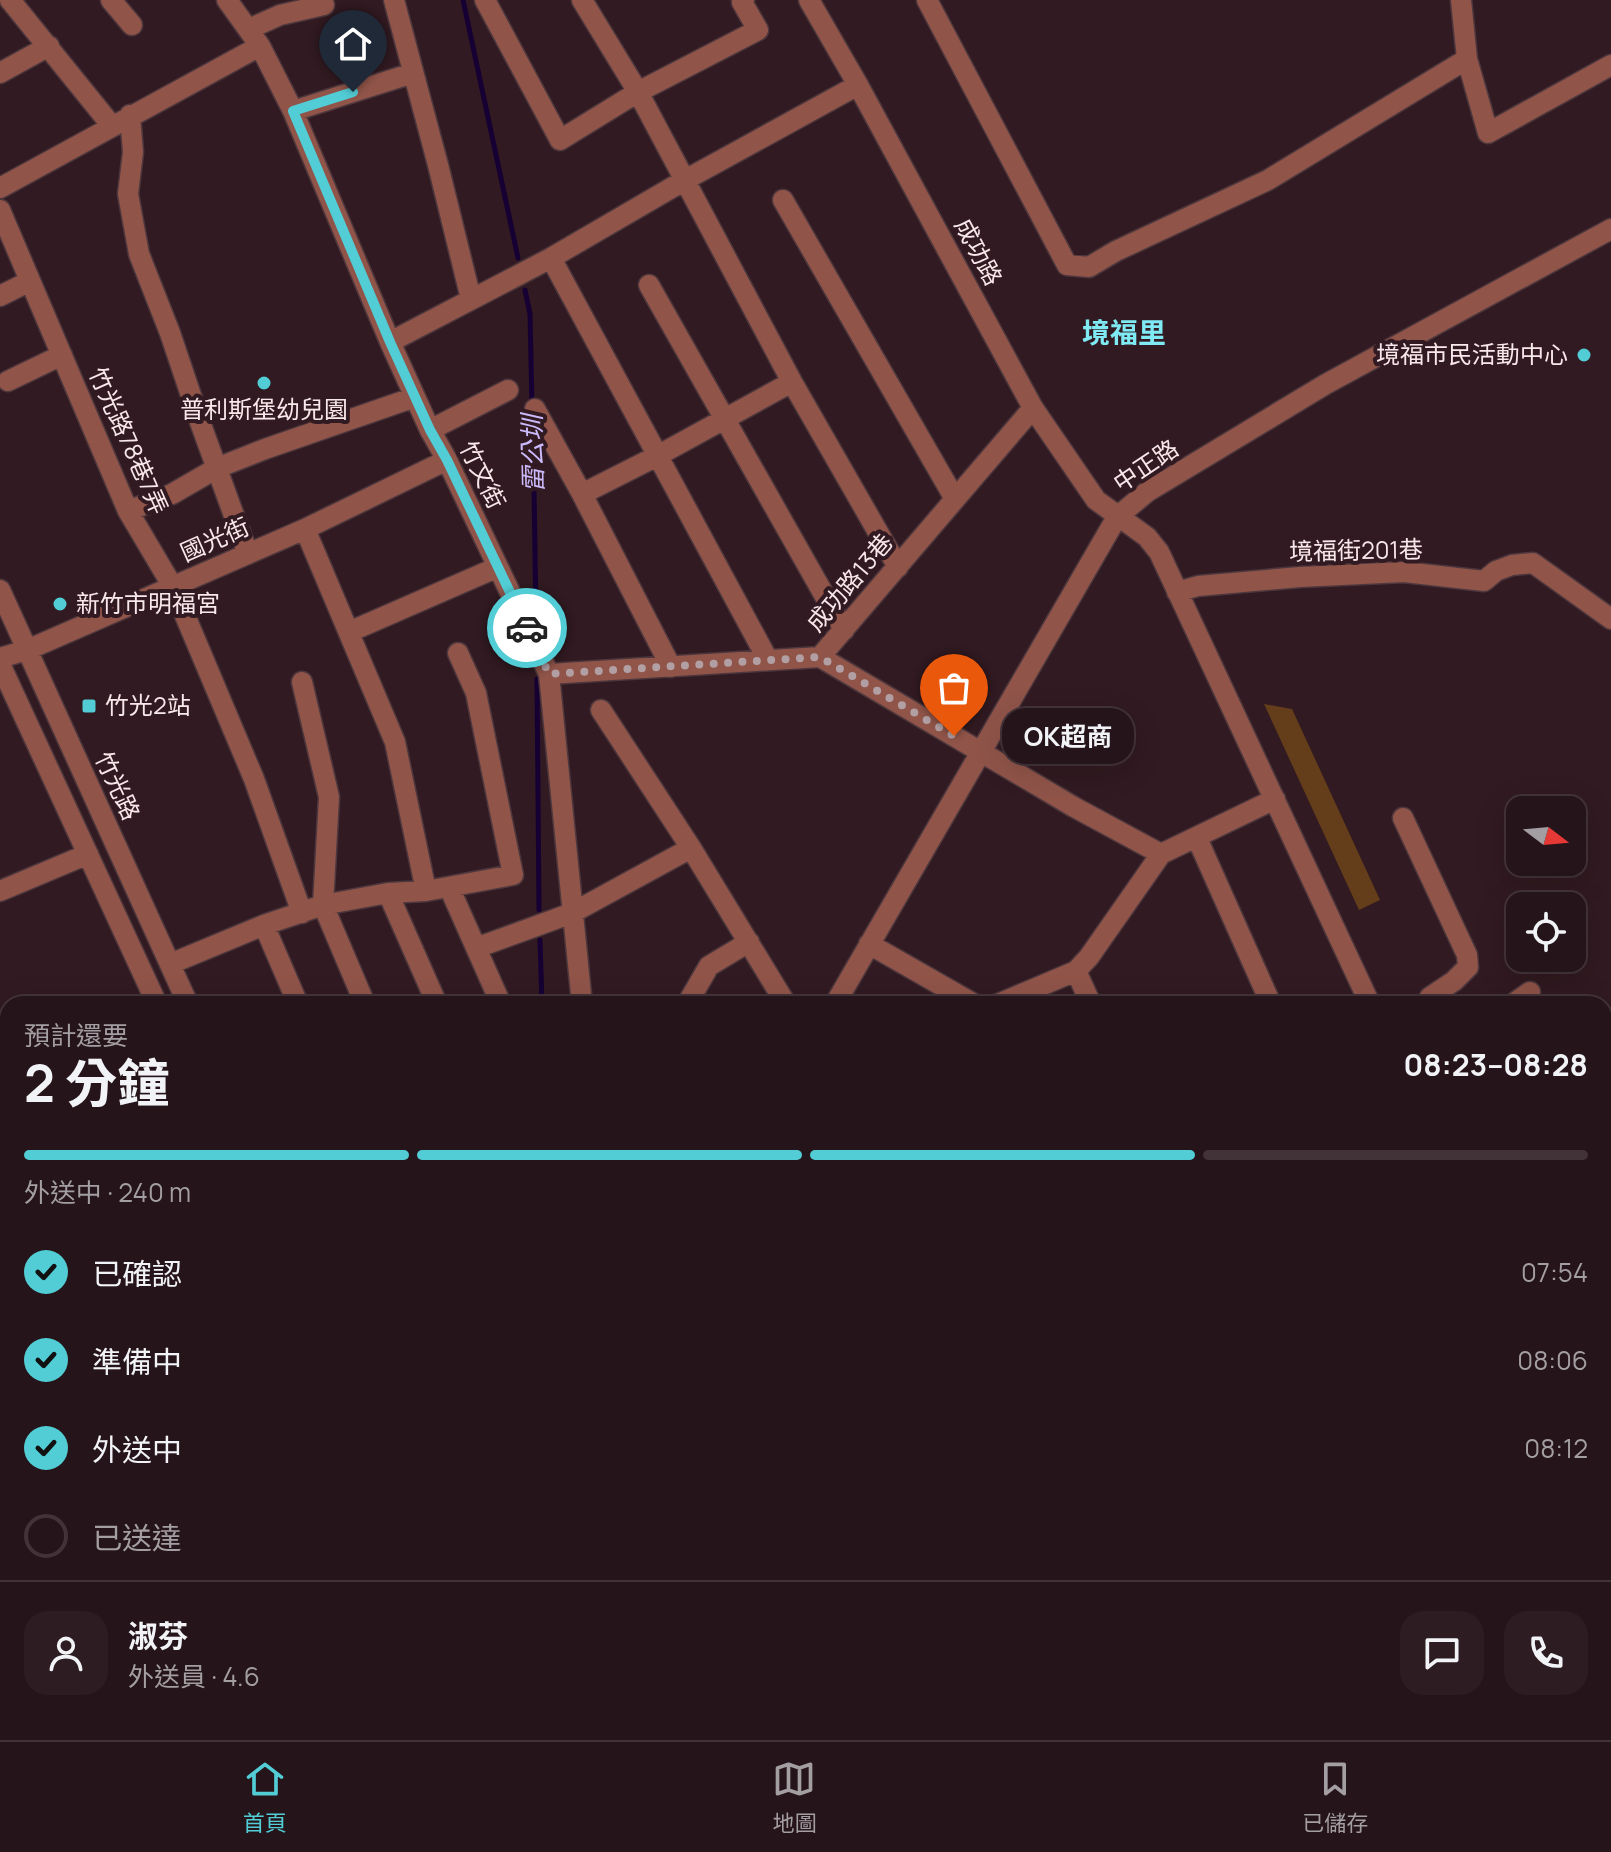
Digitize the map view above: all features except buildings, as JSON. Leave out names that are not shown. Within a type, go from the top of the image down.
[{"type":"street","points":[[10,0],[112,126]]},
{"type":"street","points":[[111,0],[132,25]]},
{"type":"street","name":"竹文街","points":[[227,0],[254,38],[293,111],[430,430],[549,674],[581,996]]},
{"type":"street","points":[[394,0],[471,299]]},
{"type":"street","points":[[485,0],[560,140],[638,92],[758,30],[742,2],[744,0]]},
{"type":"street","points":[[582,0],[638,92],[792,382],[898,567]]},
{"type":"street","name":"成功路","points":[[809,0],[1033,408],[1096,500],[1147,537],[1159,552],[1366,996]]},
{"type":"street","points":[[927,0],[1067,265],[1089,267],[1116,251],[1268,180],[1467,59]]},
{"type":"street","points":[[1461,0],[1467,59],[1488,133],[1611,65]]},
{"type":"street","points":[[0,188],[130,115],[254,38],[280,15],[310,5]]},
{"type":"street","points":[[0,73],[49,46]]},
{"type":"street","points":[[293,111],[413,73]]},
{"type":"street","points":[[390,342],[551,258],[858,85]]},
{"type":"street","points":[[130,115],[133,152],[128,194],[139,254],[248,554]]},
{"type":"street","points":[[783,200],[955,499]]},
{"type":"street","name":"竹光路78巷7弄","points":[[0,210],[128,511],[173,587],[254,779],[302,913]]},
{"type":"street","name":"中正路","points":[[840,996],[1117,517],[1147,492],[1326,384],[1611,229]]},
{"type":"street","points":[[551,258],[768,660]]},
{"type":"street","points":[[0,296],[30,281]]},
{"type":"street","points":[[649,285],[844,630]]},
{"type":"street","points":[[8,381],[62,355]]},
{"type":"street","points":[[582,494],[792,382]]},
{"type":"street","points":[[430,430],[508,390]]},
{"type":"street","points":[[128,511],[172,494],[217,468],[415,397]]},
{"type":"street","name":"成功路13巷","points":[[549,674],[820,657],[1033,408]]},
{"type":"street","points":[[535,409],[671,667]]},
{"type":"street","name":"國光街","points":[[0,658],[27,650],[305,529],[447,460]]},
{"type":"street","points":[[305,529],[395,742],[426,891]]},
{"type":"street","name":"境福街201巷","points":[[1177,592],[1227,583],[1404,572],[1484,581],[1496,571],[1512,565],[1533,563],[1611,619]]},
{"type":"street","points":[[349,632],[498,567]]},
{"type":"street","name":"竹光路","points":[[0,590],[184,996]]},
{"type":"street","points":[[170,964],[264,925],[323,905],[513,875],[476,693],[458,653]]},
{"type":"street","points":[[820,657],[1074,807],[1161,854]]},
{"type":"street","points":[[0,664],[153,996]]},
{"type":"street","points":[[302,682],[329,797],[323,905],[362,996]]},
{"type":"street","points":[[601,710],[691,848],[781,996]]},
{"type":"street","points":[[1024,996],[1076,971],[1161,854],[1275,799]]},
{"type":"street","points":[[1403,818],[1467,955],[1468,967],[1432,996]]},
{"type":"street","points":[[1197,838],[1267,996]]},
{"type":"street","points":[[476,948],[572,913],[691,848]]},
{"type":"street","points":[[0,891],[88,854]]},
{"type":"street","points":[[449,887],[497,996]]},
{"type":"street","points":[[388,893],[433,996]]},
{"type":"street","points":[[264,925],[295,996]]},
{"type":"street","points":[[692,996],[709,966],[749,942]]},
{"type":"street","points":[[869,944],[960,996]]},
{"type":"street","points":[[1076,971],[1087,996]]},
{"type":"shaded area","points":[[1264,704],[1292,709],[1380,900],[1359,910]]},
{"type":"waterway","name":"雷公圳","points":[[463,0],[518,258]]},
{"type":"waterway","name":"雷公圳","points":[[525,290],[530,314],[532,406]]},
{"type":"waterway","name":"雷公圳","points":[[533,420],[536,619]]},
{"type":"waterway","name":"雷公圳","points":[[537,679],[539,910]]},
{"type":"waterway","name":"雷公圳","points":[[540,940],[542,996]]},
{"type":"way so far","points":[[527,628],[549,674],[820,657],[954,736]]},
{"type":"place","name":"境福市民活動中心","points":[[1584,355]]},
{"type":"place","name":"普利斯堡幼兒園","points":[[264,383]]},
{"type":"place","name":"新竹市明福宮","points":[[60,604]]},
{"type":"place","name":"竹光2站","points":[[89,706]]},
{"type":"place","name":"OK超商","points":[[954,736]]},
{"type":"district","name":"境福里","points":[[1124,333]]},
{"type":"route","points":[[353,92],[293,111],[390,342],[527,628]]}]
